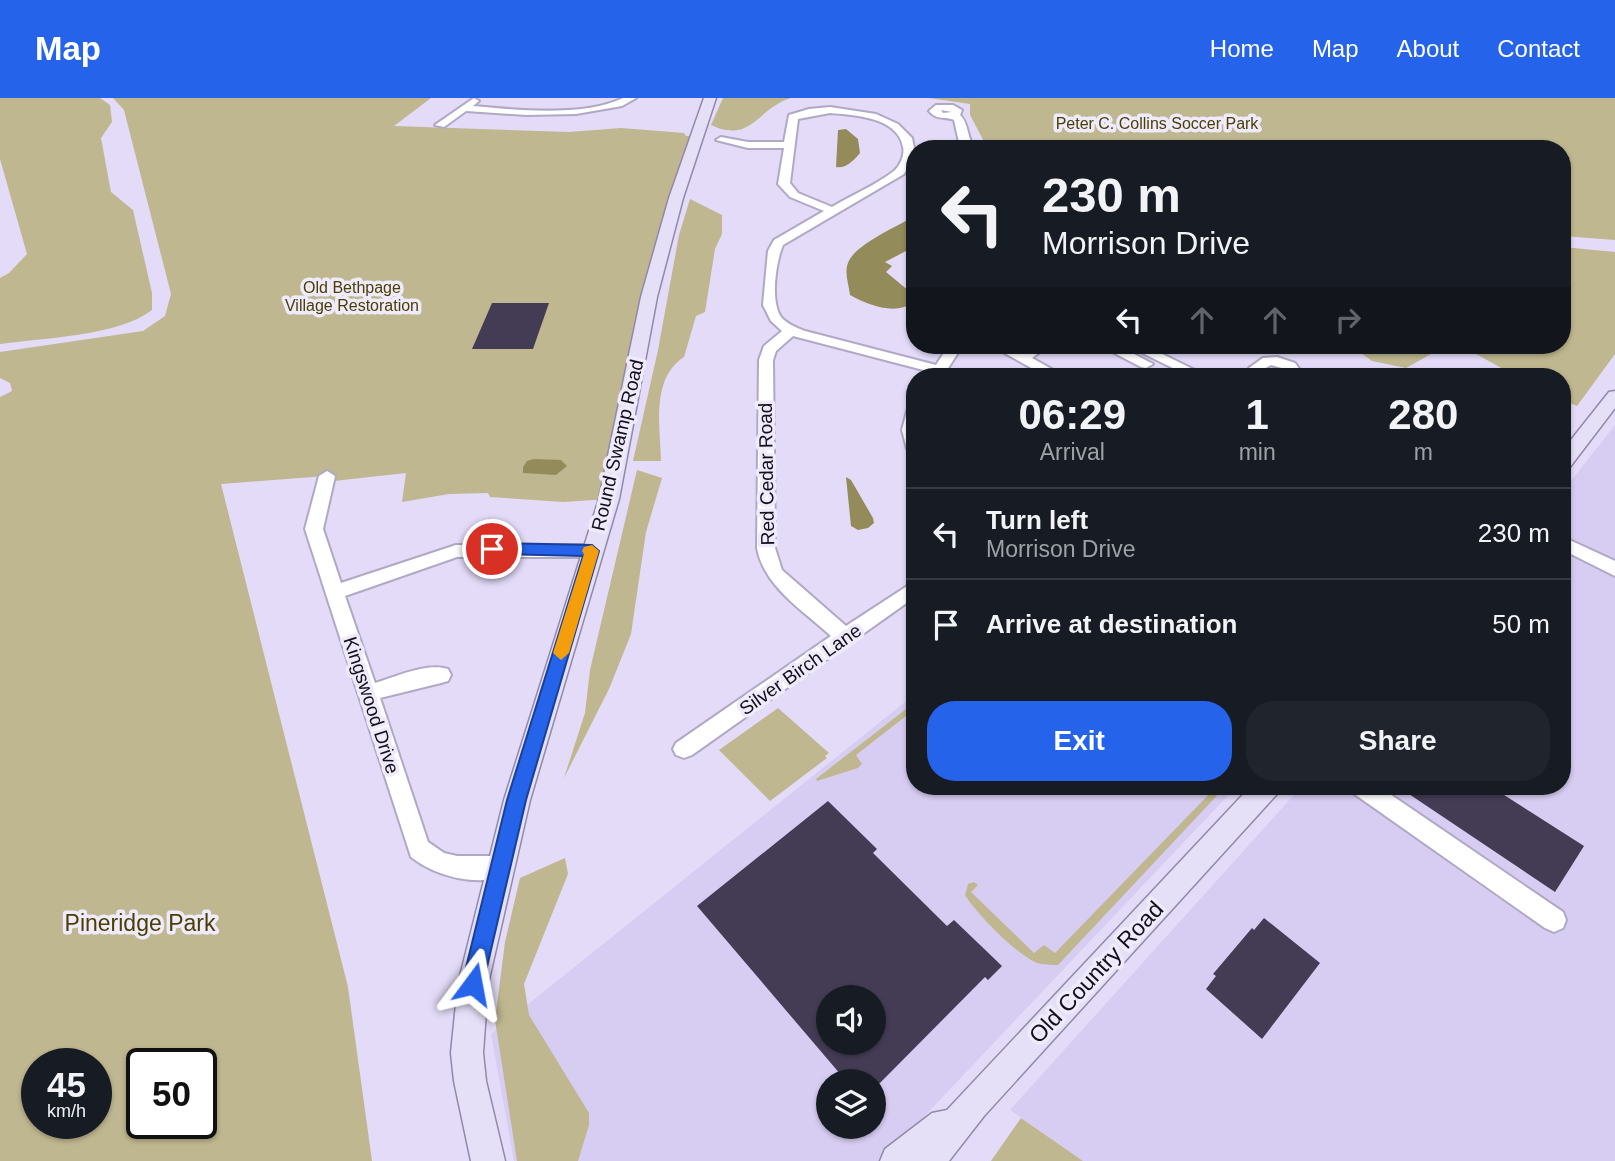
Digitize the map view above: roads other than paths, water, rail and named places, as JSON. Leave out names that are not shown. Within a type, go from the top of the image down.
[{"type":"main road","name":"Round Swamp Road","points":[[488,1161],[470,1081],[468,1026],[473,984],[517,800],[617,463],[649,297],[679,188],[710,98]]},
{"type":"main road","points":[[1571,453],[1615,396]]},
{"type":"main road","name":"Old Country Road","points":[[928,1161],[972,1104],[1260,795]]},
{"type":"main road","points":[[897,1161],[972,1104]]},
{"type":"street","points":[[440,125],[478,98]]},
{"type":"street","points":[[464,108],[588,110],[616,106],[631,98]]},
{"type":"street","points":[[833,211],[786,189],[783,176],[793,117],[816,108],[839,107],[867,112],[892,121],[909,140]]},
{"type":"street","points":[[953,115],[959,119],[964,140]]},
{"type":"street","points":[[721,140],[748,145],[788,145]]},
{"type":"street","points":[[906,163],[900,172],[778,243],[773,253],[768,305],[771,313],[790,331],[920,368]]},
{"type":"street","name":"Red Cedar Road","points":[[790,331],[769,349],[766,360],[766,548],[769,563],[776,575],[845,637]]},
{"type":"street","points":[[1014,354],[1041,368]]},
{"type":"street","points":[[1022,358],[1028,354]]},
{"type":"street","points":[[1125,354],[1154,368]]},
{"type":"street","points":[[1152,354],[1183,368]]},
{"type":"street","points":[[1272,354],[1276,361]]},
{"type":"street","points":[[1258,368],[1258,364],[1276,361],[1292,368]]},
{"type":"street","name":"Kingswood Drive","points":[[327,476],[314,529],[419,849],[431,860],[451,867],[501,867]]},
{"type":"street","points":[[1571,547],[1615,569]]},
{"type":"street","points":[[335,592],[456,551],[592,551]]},
{"type":"street","name":"Silver Birch Lane","points":[[684,749],[906,594]]},
{"type":"street","points":[[368,694],[404,682],[441,675]]},
{"type":"street","points":[[1374,795],[1555,920]]},
{"type":"park label","name":"Peter C. Collins Soccer Park","points":[[1157,123]]},
{"type":"park label","name":"Old Bethpage Village Restoration","points":[[352,296]]},
{"type":"park label","name":"Pineridge Park","points":[[140,923]]}]
